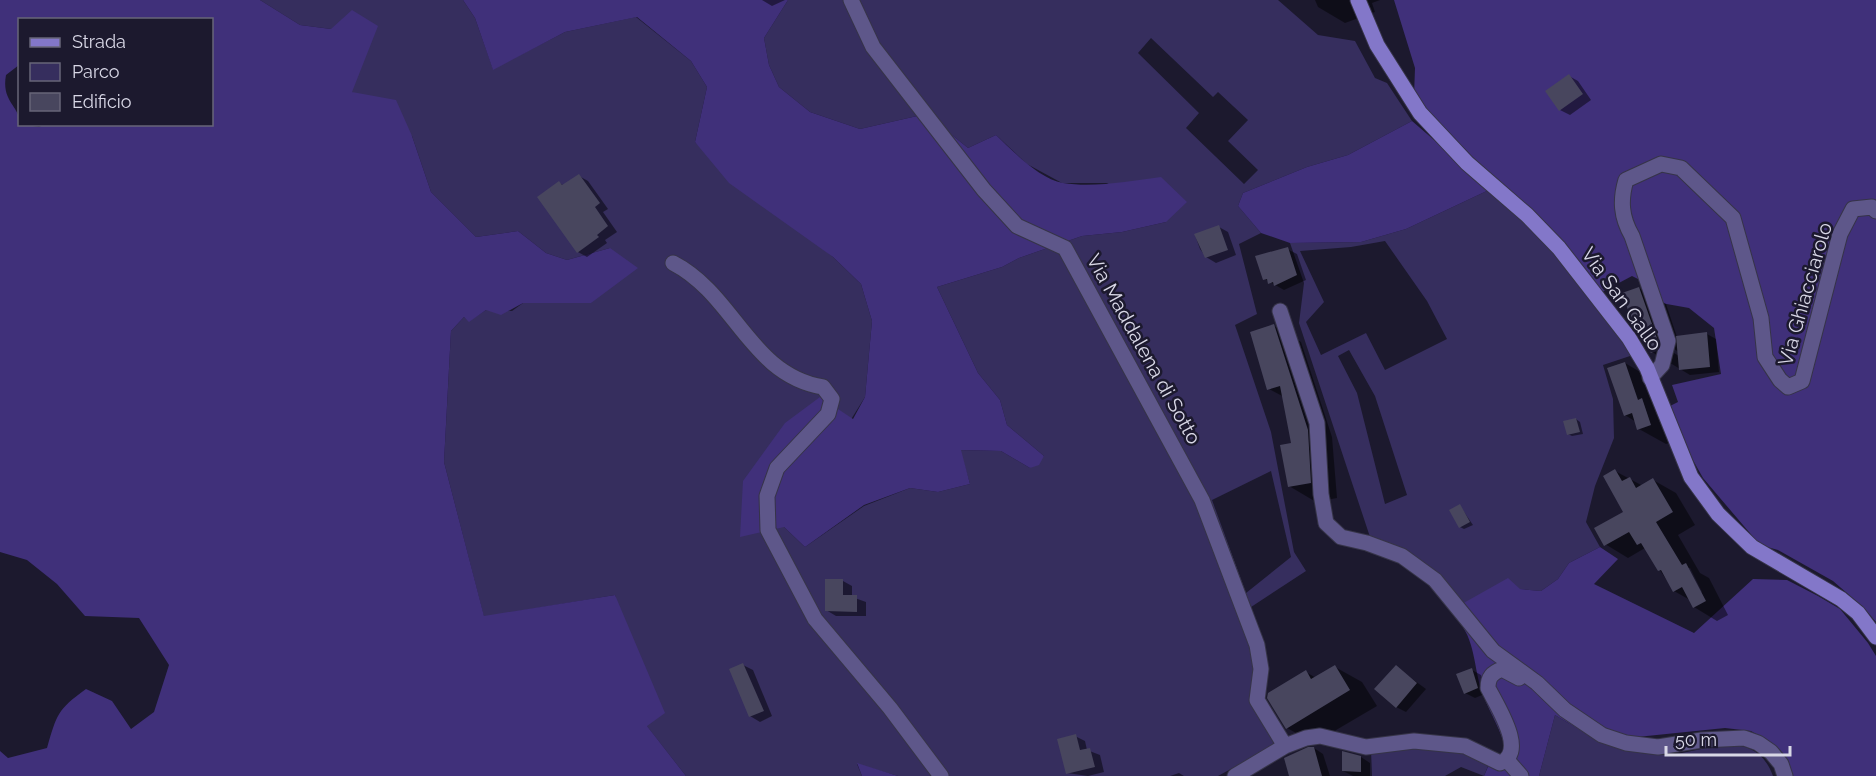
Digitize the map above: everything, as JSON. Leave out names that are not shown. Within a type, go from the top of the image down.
[{"type":"street","name":"Via Maddalena di Sotto","points":[[851,0],[873,47],[984,190],[1017,226],[1065,248],[1202,500],[1257,645],[1261,669],[1257,700],[1285,746]]},
{"type":"street","name":"Via San Gallo","points":[[1358,0],[1377,45],[1420,113],[1467,163],[1527,215],[1559,248],[1629,338],[1650,378],[1691,477],[1718,514],[1752,548],[1841,599],[1858,613],[1876,638]]},
{"type":"street","name":"Via Ghiacciarolo","points":[[1650,378],[1662,365],[1668,341],[1632,236],[1623,220],[1622,193],[1626,180],[1660,164],[1681,168],[1733,218],[1761,318],[1765,357],[1780,380],[1788,387],[1802,381],[1840,234],[1853,210],[1872,207],[1876,211]]},
{"type":"street","points":[[674,263],[688,271],[716,296],[758,351],[805,384],[823,387],[832,399],[828,414],[777,468],[766,496],[768,530],[815,619],[890,708],[941,776]]},
{"type":"street","points":[[1280,311],[1317,423],[1321,494],[1326,523],[1341,537],[1367,543],[1402,556],[1435,580],[1487,644],[1537,683],[1552,699]]},
{"type":"street","points":[[1235,776],[1285,746],[1306,738],[1320,736],[1366,747],[1414,741],[1441,742],[1465,746],[1500,763],[1507,760],[1512,753],[1512,741],[1488,688],[1487,644]]},
{"type":"street","points":[[1488,680],[1493,672],[1502,669],[1552,699],[1602,735],[1626,743],[1658,747],[1702,740],[1744,738],[1758,743],[1771,752],[1781,764],[1785,776]]},
{"type":"street","points":[[1507,760],[1521,776]]},
{"type":"green space","points":[[260,0],[463,0],[475,18],[493,69],[565,32],[636,17],[691,61],[707,87],[695,142],[833,257],[861,284],[872,321],[865,397],[784,527],[805,547],[864,506],[910,488],[938,492],[970,484],[960,450],[1001,451],[1030,468],[1044,456],[1007,425],[1000,400],[978,373],[937,287],[1002,267],[1019,258],[1082,236],[1122,232],[1166,222],[1107,183],[1062,183],[1027,164],[996,135],[968,148],[926,114],[860,129],[810,112],[779,87],[769,65],[764,38],[788,0],[1278,0],[1318,35],[1355,41],[1375,78],[1387,83],[1412,121],[1348,155],[1307,167],[1243,193],[1238,206],[1261,233],[1239,244],[1257,314],[1235,325],[1271,432],[1294,552],[1306,571],[1248,609],[1205,494],[1181,445],[1067,252],[1196,505],[1254,656],[1253,707],[1275,745],[1218,776],[898,776],[857,764],[862,776],[686,776],[646,725],[615,595],[484,617],[444,462],[451,331],[464,317],[469,321],[486,310],[512,311],[523,303],[591,303],[610,248],[567,260],[546,253],[518,231],[476,237],[431,192],[412,136],[352,92],[331,29],[300,25]],"holes":[[[1151,38],[1213,97],[1218,92],[1248,120],[1228,141],[1258,170],[1244,184],[1186,128],[1199,113],[1138,53]],[[1271,471],[1291,557],[1246,593],[1212,500]]]},
{"type":"green space","points":[[1491,189],[1548,239],[1633,355],[1603,365],[1613,399],[1614,438],[1595,486],[1586,522],[1600,547],[1569,563],[1558,579],[1541,591],[1520,589],[1460,605],[1370,537],[1299,323],[1304,283],[1290,243],[1361,242],[1406,229]],"holes":[[[1385,241],[1427,301],[1447,339],[1385,370],[1366,333],[1321,355],[1306,322],[1324,302],[1300,251],[1351,247]],[[1349,350],[1375,396],[1407,495],[1385,504],[1357,393],[1338,356]]]},
{"type":"green space","points":[[1555,715],[1606,742],[1647,754],[1677,754],[1708,748],[1739,746],[1752,750],[1764,760],[1773,776],[1539,776]]},
{"type":"green space","points":[[1413,744],[1454,749],[1488,766],[1484,776],[1461,767],[1445,776],[1372,776],[1371,750]]},
{"type":"shaded area","points":[[0,0],[260,0],[300,25],[331,29],[352,10],[378,26],[352,92],[396,100],[412,136],[431,192],[476,237],[518,231],[546,253],[567,260],[610,248],[638,268],[591,303],[523,303],[501,315],[486,310],[469,322],[464,317],[451,331],[444,462],[484,616],[615,595],[665,713],[647,726],[686,776],[0,776],[0,751],[8,758],[47,748],[59,714],[69,702],[86,689],[112,701],[131,729],[154,712],[169,665],[139,618],[85,616],[57,584],[27,560],[0,552]]},
{"type":"shaded area","points":[[463,0],[788,0],[764,38],[769,65],[779,87],[810,112],[860,129],[926,114],[968,148],[996,135],[1027,164],[1054,180],[1063,183],[1099,184],[1161,177],[1187,202],[1166,222],[1122,232],[1082,236],[1019,258],[1002,267],[937,287],[978,373],[1000,400],[1007,425],[1044,456],[1039,465],[1030,468],[1001,451],[961,450],[970,484],[938,492],[910,488],[864,505],[805,547],[784,527],[740,537],[743,481],[785,423],[820,397],[853,419],[865,397],[872,321],[861,284],[833,257],[729,183],[695,142],[707,87],[691,61],[637,17],[565,32],[493,70],[475,18]]},
{"type":"shaded area","points":[[1394,0],[1876,0],[1876,622],[1863,607],[1833,581],[1778,550],[1760,545],[1703,478],[1685,446],[1670,406],[1678,402],[1672,385],[1721,374],[1714,328],[1689,308],[1661,303],[1648,284],[1632,276],[1602,292],[1414,96],[1415,68]]},
{"type":"shaded area","points":[[1412,121],[1491,189],[1406,229],[1361,242],[1290,243],[1261,233],[1238,206],[1243,193],[1307,167],[1348,155]]},
{"type":"shaded area","points":[[1600,547],[1618,559],[1594,584],[1694,633],[1753,579],[1787,580],[1840,609],[1876,656],[1876,776],[1792,776],[1787,760],[1777,747],[1751,731],[1725,728],[1598,741],[1555,715],[1539,776],[1484,776],[1493,755],[1501,757],[1506,752],[1480,686],[1469,639],[1460,623],[1469,616],[1460,605],[1508,578],[1520,589],[1541,591],[1558,579],[1569,563]]},
{"type":"shaded area","points":[[857,763],[898,776],[862,776]]},
{"type":"building","points":[[1569,74],[1583,94],[1559,111],[1545,91]]},
{"type":"building","points":[[579,174],[600,203],[595,207],[608,226],[597,235],[599,237],[577,253],[537,197],[559,181],[562,185]]},
{"type":"building","points":[[1219,225],[1228,250],[1205,258],[1194,234]]},
{"type":"building","points":[[1288,247],[1297,275],[1274,286],[1273,282],[1268,284],[1267,279],[1263,280],[1255,256]]},
{"type":"building","points":[[1639,287],[1658,341],[1655,351],[1651,353],[1635,330],[1622,293]]},
{"type":"building","points":[[1274,324],[1308,430],[1311,483],[1288,487],[1280,445],[1291,443],[1280,386],[1267,390],[1250,332]]},
{"type":"building","points":[[1707,332],[1710,367],[1679,370],[1676,336]]},
{"type":"building","points":[[1625,362],[1638,400],[1642,398],[1651,425],[1637,430],[1632,413],[1624,416],[1607,368]]},
{"type":"building","points":[[1576,418],[1580,432],[1567,435],[1563,421]]},
{"type":"building","points":[[1615,469],[1622,481],[1630,477],[1636,488],[1653,478],[1673,512],[1656,522],[1682,565],[1686,563],[1706,601],[1693,608],[1682,587],[1673,592],[1661,570],[1658,571],[1641,543],[1637,545],[1629,532],[1604,546],[1594,528],[1623,512],[1603,476]]},
{"type":"building","points":[[1460,504],[1470,522],[1459,528],[1449,510]]},
{"type":"building","points":[[825,579],[843,579],[843,595],[857,595],[857,612],[825,611]]},
{"type":"building","points":[[743,663],[764,711],[749,717],[729,669]]},
{"type":"building","points":[[1335,665],[1350,690],[1286,729],[1267,698],[1268,693],[1306,670],[1311,679]]},
{"type":"building","points":[[1396,665],[1417,683],[1396,708],[1374,689]]},
{"type":"building","points":[[1472,668],[1478,688],[1464,694],[1456,674]]},
{"type":"building","points":[[1076,734],[1080,750],[1090,748],[1095,767],[1066,774],[1057,739]]},
{"type":"building","points":[[1308,747],[1314,747],[1322,776],[1289,776],[1284,758]]},
{"type":"building","points":[[1342,751],[1361,756],[1361,772],[1342,771]]}]
